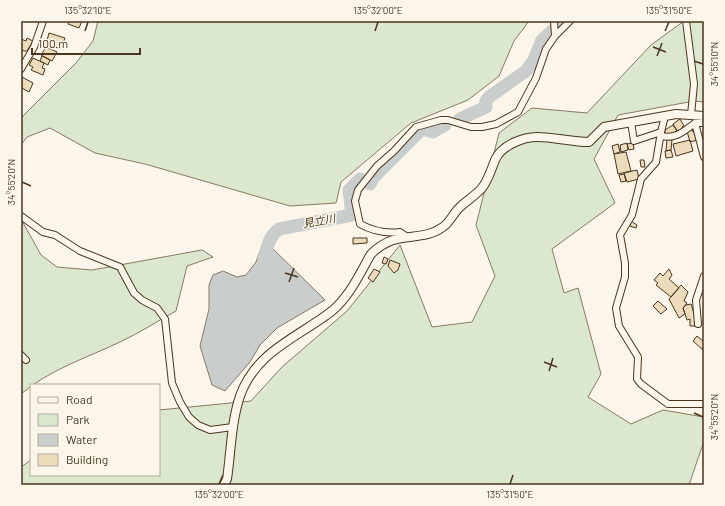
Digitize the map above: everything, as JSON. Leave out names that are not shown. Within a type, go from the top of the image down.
[{"type":"street","points":[[21,69],[34,47],[43,21]]},
{"type":"street","points":[[407,237],[400,232],[389,234],[372,230],[360,224],[355,197],[362,184],[385,158],[394,152],[416,127],[441,120],[448,120],[471,127],[482,127],[496,124],[518,112],[536,78],[555,28],[570,21]]},
{"type":"street","points":[[686,21],[694,84],[691,115]]},
{"type":"street","points":[[224,485],[227,480],[233,427],[241,395],[262,361],[270,352],[332,310],[344,298],[377,248],[394,238],[430,233],[443,227],[459,209],[482,188],[490,175],[496,157],[503,149],[521,140],[537,137],[571,142],[589,142],[604,128],[676,114],[704,116]]},
{"type":"street","points":[[665,116],[656,162],[641,179],[632,215],[620,235],[625,263],[625,277],[616,308],[619,326],[638,357],[637,379],[641,384],[668,404],[704,404]]},
{"type":"street","points":[[631,122],[634,141],[661,134],[674,137],[681,134],[695,123],[704,123]]},
{"type":"street","points":[[695,123],[704,157]]},
{"type":"street","points":[[21,216],[43,232],[55,235],[80,251],[120,267],[134,292],[142,300],[157,308],[165,319],[172,383],[180,402],[189,417],[198,425],[210,430],[233,427]]},
{"type":"street","points":[[698,324],[696,300],[704,276]]},
{"type":"green space","points":[[98,21],[529,21],[514,41],[499,76],[468,100],[411,123],[341,182],[336,203],[290,206],[145,164],[95,153],[50,128],[27,137],[21,145],[21,118],[76,63],[93,41]]},
{"type":"green space","points":[[684,21],[704,21],[704,102],[694,101],[618,115],[594,159],[615,203],[552,249],[564,293],[578,288],[601,374],[588,397],[631,424],[663,410],[704,417],[704,441],[689,485],[21,485],[21,467],[30,461],[30,476],[160,476],[160,410],[251,401],[282,367],[347,311],[400,245],[432,327],[472,322],[495,276],[476,225],[499,133],[532,108],[587,113],[651,45]]},
{"type":"green space","points":[[21,219],[41,255],[57,267],[92,270],[202,250],[213,257],[187,266],[176,311],[107,348],[56,371],[35,384],[30,384],[30,387],[21,394]]},
{"type":"water","points":[[264,240],[325,300],[277,328],[260,345],[250,362],[225,391],[212,385],[200,346],[209,309],[209,285],[213,275],[223,271],[237,277],[246,275],[256,262]]},
{"type":"building","points":[[69,21],[82,21],[79,28],[68,24]]},
{"type":"building","points":[[49,33],[65,38],[61,49],[46,44]]},
{"type":"building","points":[[27,38],[33,41],[27,51],[24,51],[21,49],[21,39],[26,41]]},
{"type":"building","points":[[46,47],[57,52],[52,61],[41,55]]},
{"type":"building","points":[[42,56],[50,60],[48,65],[40,61]]},
{"type":"building","points":[[33,58],[44,63],[42,68],[45,69],[43,75],[31,70],[33,67],[29,65]]},
{"type":"building","points":[[22,77],[33,83],[29,92],[22,88]]},
{"type":"building","points":[[680,119],[684,126],[682,127],[683,129],[678,132],[673,124]]},
{"type":"building","points":[[673,125],[677,131],[670,135],[665,134],[665,130]]},
{"type":"building","points":[[692,129],[693,132],[695,131],[698,140],[690,142],[687,131]]},
{"type":"building","points":[[667,139],[672,140],[671,150],[666,151]]},
{"type":"building","points":[[690,140],[693,151],[676,156],[673,144]]},
{"type":"building","points":[[627,143],[628,150],[621,152],[620,145]]},
{"type":"building","points":[[633,143],[634,149],[629,150],[627,144]]},
{"type":"building","points":[[618,144],[620,152],[614,154],[612,146]]},
{"type":"building","points":[[671,150],[673,157],[666,158],[665,151]]},
{"type":"building","points":[[626,152],[631,171],[618,174],[614,154]]},
{"type":"building","points":[[640,160],[644,160],[645,167],[641,167]]},
{"type":"building","points":[[637,170],[639,179],[627,182],[624,173]]},
{"type":"building","points":[[624,174],[626,181],[621,182],[619,175]]},
{"type":"building","points":[[631,221],[637,225],[636,228],[630,226]]},
{"type":"building","points":[[353,238],[367,238],[367,243],[353,244]]},
{"type":"building","points":[[384,257],[388,259],[386,264],[382,263]]},
{"type":"building","points":[[390,260],[400,264],[398,270],[394,273],[388,266]]},
{"type":"building","points":[[374,269],[380,272],[373,282],[368,278]]},
{"type":"building","points":[[669,269],[672,275],[669,279],[679,288],[671,297],[656,285],[658,283],[654,280],[660,273],[663,276]]},
{"type":"building","points":[[681,285],[688,292],[684,301],[687,303],[683,308],[685,314],[679,318],[669,299]]},
{"type":"building","points":[[658,301],[667,309],[661,314],[653,306]]},
{"type":"building","points":[[691,304],[696,320],[695,326],[690,326],[690,319],[687,320],[683,308],[686,305]]},
{"type":"building","points":[[697,336],[704,342],[703,350],[693,341]]},
{"type":"waterway","name":"見立川","points":[[460,119],[486,107],[486,101],[489,97],[526,71],[534,60],[542,40],[563,21]]},
{"type":"waterway","name":"見立川","points":[[370,184],[373,178],[422,129],[433,132],[445,125]]},
{"type":"waterway","name":"見立川","points":[[264,259],[267,247],[273,235],[279,229],[352,215],[349,190],[360,179]]}]
